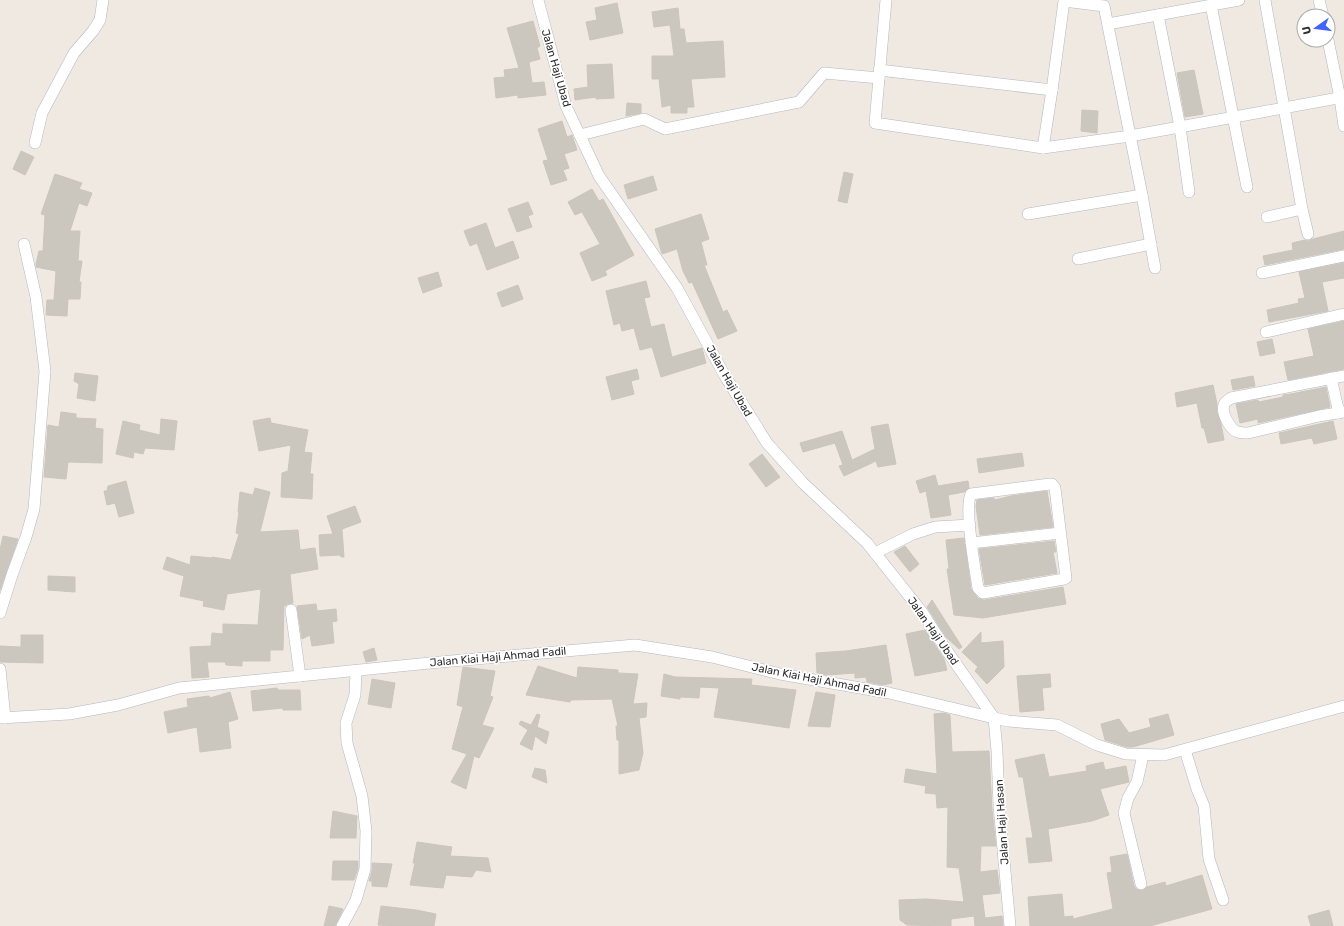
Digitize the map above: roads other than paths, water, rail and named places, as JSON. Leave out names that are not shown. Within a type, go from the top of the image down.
[{"type":"street","points":[[35,143],[42,113],[74,53],[93,31],[100,20],[103,0]]},
{"type":"street","name":"Jalan Haji Ubad","points":[[538,0],[566,106],[599,176],[676,288],[725,376],[767,443],[803,483],[867,543],[922,612],[947,652],[994,718]]},
{"type":"street","points":[[886,0],[875,123],[1043,148],[1130,136],[1342,98]]},
{"type":"street","points":[[1108,24],[1239,0]]},
{"type":"street","points":[[1265,0],[1302,209],[1308,234]]},
{"type":"street","points":[[1043,148],[1064,1],[1104,6],[1155,268]]},
{"type":"street","points":[[1211,5],[1247,187]]},
{"type":"street","points":[[1158,15],[1180,127],[1189,192]]},
{"type":"street","points":[[1330,48],[1342,98],[1344,126]]},
{"type":"street","points":[[580,135],[644,119],[665,129],[798,102],[824,73],[879,74],[1052,90]]},
{"type":"street","points":[[1028,214],[1142,195]]},
{"type":"street","points":[[1267,217],[1302,209]]},
{"type":"street","points":[[0,613],[34,509],[45,371],[36,297],[24,244]]},
{"type":"street","points":[[1078,259],[1151,244]]},
{"type":"street","points":[[1262,273],[1344,256]]},
{"type":"street","points":[[1266,332],[1344,314]]},
{"type":"street","points":[[1331,378],[1341,412],[1248,433],[1238,432],[1231,428],[1224,412],[1223,406],[1225,402],[1231,398],[1331,378],[1344,376]]},
{"type":"street","points":[[1052,484],[1055,488],[1066,576],[1064,579],[983,593],[980,592],[978,588],[971,542],[970,525],[969,499],[971,494],[1052,484]]},
{"type":"street","points":[[875,553],[913,534],[935,527],[970,525]]},
{"type":"street","points":[[971,542],[1060,533]]},
{"type":"street","points":[[291,610],[300,676]]},
{"type":"street","name":"Jalan Kiai Haji Ahmad Fadil","points":[[3,718],[69,714],[118,705],[179,688],[635,645],[712,657],[780,674],[889,693],[1008,721],[1057,725],[1097,745],[1126,754],[1164,755],[1344,706]]},
{"type":"street","points":[[0,669],[3,718]]},
{"type":"street","points":[[342,926],[356,900],[365,869],[366,831],[362,796],[347,743],[346,723],[355,695],[356,671]]},
{"type":"street","name":"Jalan Haji Hasan","points":[[994,718],[999,806],[1010,926]]},
{"type":"street","points":[[1185,750],[1204,806],[1209,859],[1222,900]]},
{"type":"street","points":[[1142,884],[1124,813],[1128,798],[1137,782],[1143,755]]}]
